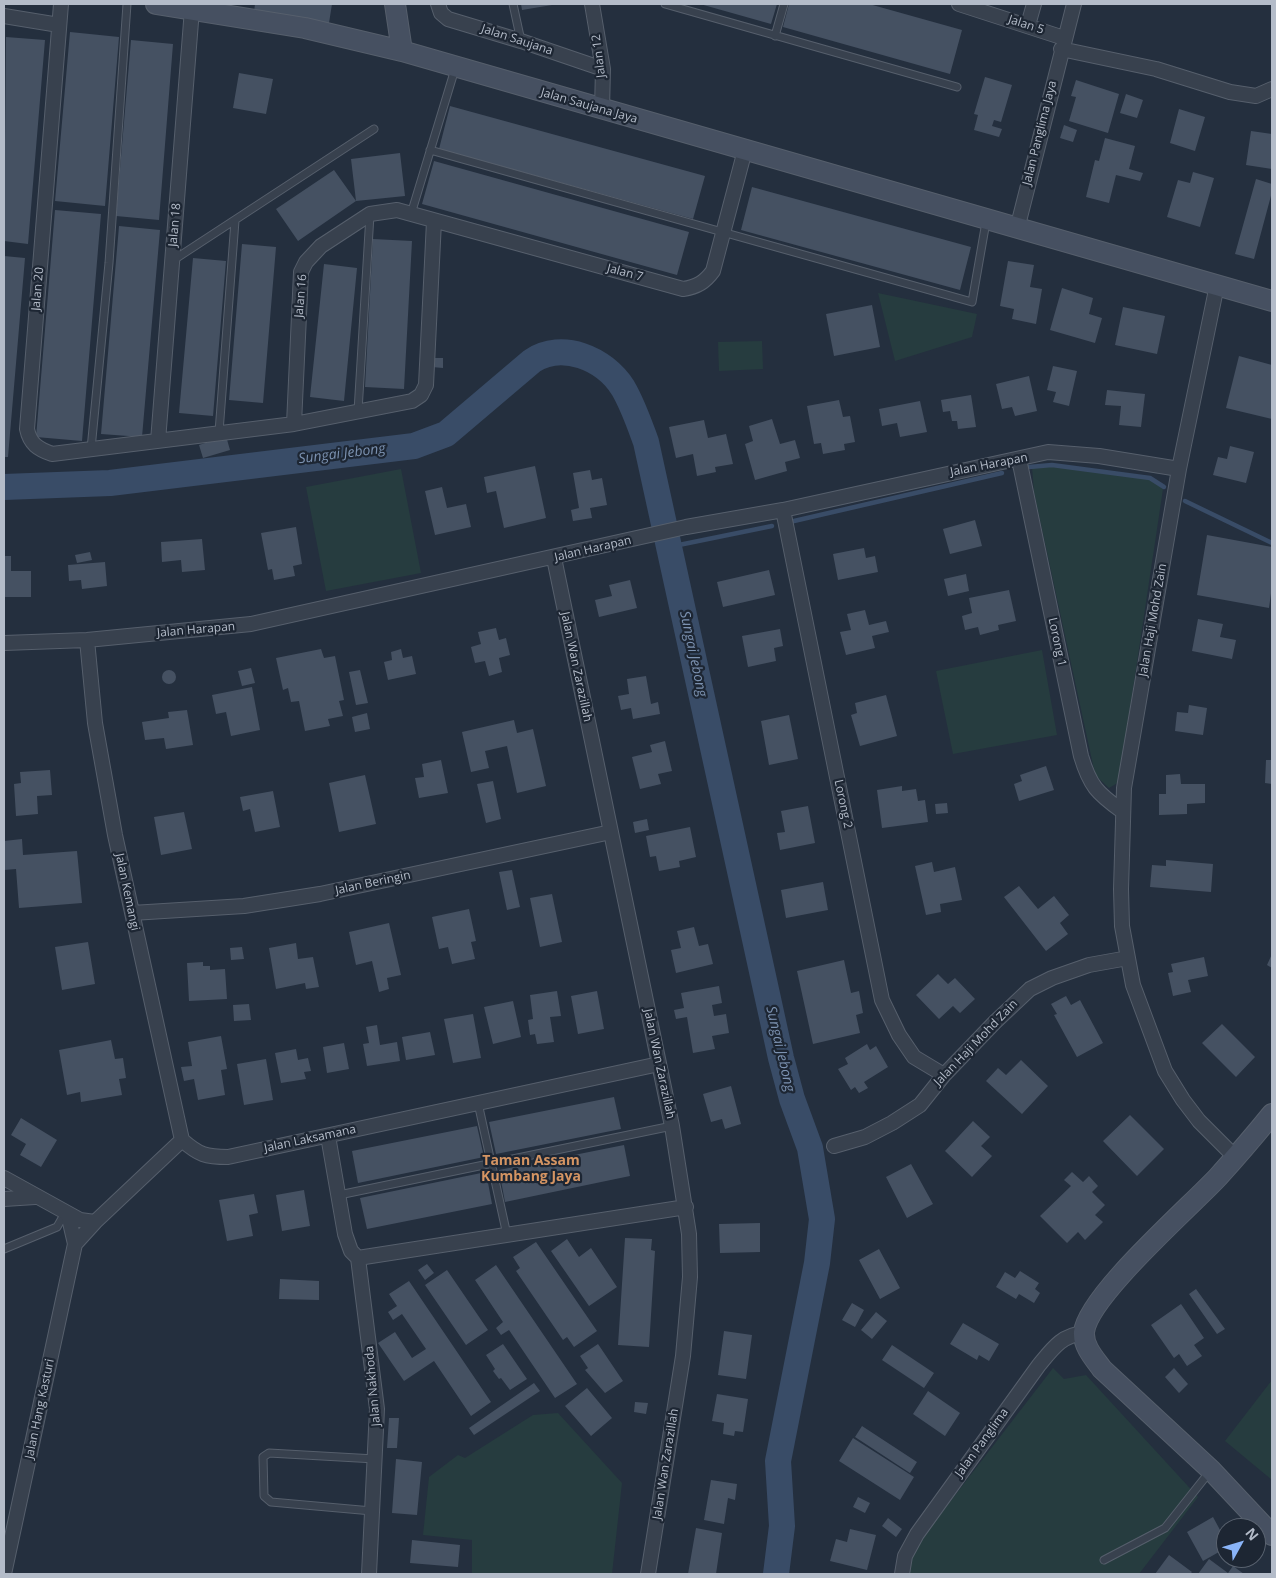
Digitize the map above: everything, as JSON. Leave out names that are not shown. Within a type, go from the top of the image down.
[{"type":"main road","name":"Jalan Saujana Jaya","points":[[156,4],[304,28],[402,51],[455,68],[1017,229]]},
{"type":"main road","points":[[395,4],[402,51]]},
{"type":"main road","points":[[1017,229],[1272,301]]},
{"type":"main road","points":[[1272,1114],[1235,1157],[1106,1292],[1088,1318],[1084,1332],[1089,1352],[1102,1369],[1211,1470],[1272,1535]]},
{"type":"street","name":"Jalan 20","points":[[61,4],[26,429],[29,439],[40,450],[52,454],[294,424],[412,401],[421,395],[426,385],[434,221]]},
{"type":"street","name":"Jalan Saujana","points":[[438,4],[441,14],[448,19],[603,69]]},
{"type":"street","name":"Jalan 12","points":[[592,4],[603,69],[602,109]]},
{"type":"street","name":"Jalan 5","points":[[959,4],[1028,25],[1063,43],[1230,92],[1256,96],[1272,89]]},
{"type":"street","points":[[1028,25],[1034,4]]},
{"type":"street","name":"Jalan Panglima Jaya","points":[[1017,229],[1074,4]]},
{"type":"street","name":"Jalan 18","points":[[158,441],[192,9]]},
{"type":"street","points":[[4,16],[59,25]]},
{"type":"street","name":"Jalan 7","points":[[411,214],[683,289],[695,287],[706,280],[713,271],[744,150]]},
{"type":"street","name":"Jalan 16","points":[[294,424],[301,272],[306,262],[321,246],[370,214],[397,210],[411,214]]},
{"type":"street","name":"Jalan Haji Mohd Zain","points":[[1217,285],[1179,469],[1122,811],[1121,889],[1122,926],[1136,994],[1165,1071],[1194,1114],[1235,1157]]},
{"type":"street","name":"Jalan Harapan","points":[[4,643],[87,640],[251,624],[554,558],[686,527],[783,510],[1058,452],[1179,469]]},
{"type":"street","name":"Lorong 1","points":[[1019,459],[1081,756],[1088,779],[1103,798],[1122,811]]},
{"type":"street","name":"Lorong 2","points":[[783,510],[882,1000],[899,1035],[914,1058],[944,1075]]},
{"type":"street","name":"Jalan Wan Zarazillah","points":[[554,558],[660,1064],[686,1207],[691,1256],[683,1356],[648,1574]]},
{"type":"street","name":"Jalan Kemangi","points":[[87,640],[99,750],[115,836],[182,1140]]},
{"type":"street","name":"Jalan Beringin","points":[[132,913],[244,906],[312,896],[611,832]]},
{"type":"street","name":"Jalan Haji Mohd Zain","points":[[834,1146],[865,1137],[920,1105],[944,1075],[1030,989],[1052,978],[1089,965],[1128,958]]},
{"type":"street","name":"Jalan Laksamana","points":[[182,1140],[193,1150],[208,1157],[228,1157],[660,1064]]},
{"type":"street","points":[[328,1136],[345,1234],[351,1251],[358,1258],[686,1207]]},
{"type":"street","points":[[75,1244],[95,1222],[182,1140]]},
{"type":"street","points":[[4,1178],[35,1197],[80,1220],[95,1222]]},
{"type":"street","points":[[4,1199],[35,1197]]},
{"type":"street","points":[[66,1213],[75,1244]]},
{"type":"street","name":"Jalan Hang Kasturi","points":[[4,1574],[75,1244]]},
{"type":"street","name":"Jalan Nakhoda","points":[[358,1258],[377,1408],[376,1459],[368,1574]]},
{"type":"street","name":"Jalan Panglima","points":[[902,1574],[905,1556],[917,1534],[1039,1365],[1055,1344],[1065,1337],[1084,1332]]},
{"type":"lane","points":[[91,449],[109,263],[127,4]]},
{"type":"lane","points":[[514,4],[521,41]]},
{"type":"lane","points":[[665,4],[957,86]]},
{"type":"lane","points":[[775,36],[784,4]]},
{"type":"lane","points":[[411,214],[455,68]]},
{"type":"lane","points":[[172,261],[374,129]]},
{"type":"lane","points":[[430,150],[972,302],[986,219]]},
{"type":"lane","points":[[358,411],[370,214]]},
{"type":"lane","points":[[218,432],[235,221]]},
{"type":"lane","points":[[478,1103],[507,1235]]},
{"type":"lane","points":[[339,1195],[672,1126]]},
{"type":"lane","points":[[4,1249],[57,1226],[66,1213]]},
{"type":"lane","points":[[372,1511],[271,1502],[264,1496],[263,1457],[269,1453],[376,1459]]},
{"type":"lane","points":[[1104,1560],[1165,1528],[1211,1470]]},
{"type":"green space","points":[[878,293],[977,314],[972,337],[895,361]]},
{"type":"green space","points":[[762,341],[763,369],[719,371],[718,342]]},
{"type":"green space","points":[[1053,465],[1150,478],[1163,489],[1119,782],[1109,788],[1096,776],[1093,765],[1034,492],[1032,467]]},
{"type":"green space","points":[[401,469],[421,573],[326,591],[306,487]]},
{"type":"green space","points":[[1042,650],[1057,735],[953,754],[936,671]]},
{"type":"green space","points":[[1053,1368],[1064,1379],[1086,1375],[1198,1497],[1139,1574],[908,1574],[906,1565],[929,1529]]},
{"type":"green space","points":[[1272,1380],[1272,1480],[1225,1441]]},
{"type":"green space","points":[[558,1413],[622,1483],[612,1574],[472,1574],[472,1540],[423,1535],[429,1477],[458,1455],[465,1458],[533,1415]]},
{"type":"building","points":[[255,4],[332,4],[329,23],[254,12]]},
{"type":"building","points":[[521,4],[552,4],[552,5],[522,10]]},
{"type":"building","points":[[700,4],[777,4],[771,24]]},
{"type":"building","points":[[789,4],[869,4],[962,30],[950,74],[783,27]]},
{"type":"building","points":[[70,32],[119,37],[105,206],[55,201]]},
{"type":"building","points":[[6,37],[45,40],[28,244],[4,241]]},
{"type":"building","points":[[131,40],[173,44],[159,220],[116,216]]},
{"type":"building","points":[[239,73],[273,79],[266,114],[233,108]]},
{"type":"building","points":[[985,77],[1012,85],[1001,122],[994,120],[992,126],[1002,129],[999,137],[974,130],[978,115],[974,114]]},
{"type":"building","points":[[1076,80],[1119,94],[1108,133],[1069,121],[1076,97],[1071,96]]},
{"type":"building","points":[[1126,94],[1143,100],[1137,118],[1120,113]]},
{"type":"building","points":[[450,106],[705,176],[693,219],[439,149]]},
{"type":"building","points":[[1179,109],[1205,117],[1195,151],[1170,143]]},
{"type":"building","points":[[1064,125],[1077,130],[1073,142],[1060,138]]},
{"type":"building","points":[[1251,131],[1272,134],[1272,169],[1246,165]]},
{"type":"building","points":[[1105,138],[1135,146],[1129,169],[1143,173],[1140,181],[1116,175],[1109,203],[1086,197],[1095,160],[1099,161]]},
{"type":"building","points":[[400,153],[405,196],[356,201],[351,159]]},
{"type":"building","points":[[434,161],[689,232],[677,275],[422,204]]},
{"type":"building","points":[[334,170],[356,201],[298,241],[276,209]]},
{"type":"building","points":[[1193,172],[1214,178],[1200,227],[1167,217],[1178,180],[1190,183]]},
{"type":"building","points":[[1256,179],[1272,184],[1272,192],[1254,259],[1235,254]]},
{"type":"building","points":[[752,187],[971,247],[960,290],[741,230]]},
{"type":"building","points":[[55,210],[101,214],[82,441],[36,437]]},
{"type":"building","points":[[119,226],[160,230],[142,437],[101,434]]},
{"type":"building","points":[[373,239],[412,241],[404,389],[365,387]]},
{"type":"building","points":[[242,244],[276,247],[263,403],[229,400]]},
{"type":"building","points":[[4,256],[25,258],[8,457],[4,457]]},
{"type":"building","points":[[193,258],[226,261],[213,416],[179,413]]},
{"type":"building","points":[[1008,261],[1034,265],[1030,287],[1042,289],[1036,324],[1012,319],[1014,309],[1000,306]]},
{"type":"building","points":[[324,264],[357,268],[344,401],[310,397]]},
{"type":"building","points":[[1062,288],[1093,298],[1089,314],[1102,318],[1095,343],[1050,330]]},
{"type":"building","points":[[872,305],[880,347],[834,356],[826,314]]},
{"type":"building","points":[[1123,307],[1165,316],[1157,354],[1115,345]]},
{"type":"building","points":[[1239,356],[1272,365],[1272,419],[1226,408]]},
{"type":"building","points":[[432,358],[443,358],[443,368],[432,367]]},
{"type":"building","points":[[1053,366],[1077,371],[1069,406],[1053,402],[1056,392],[1047,390]]},
{"type":"building","points":[[1029,376],[1037,411],[1015,416],[1012,407],[1002,409],[996,384]]},
{"type":"building","points":[[1107,390],[1145,394],[1141,427],[1119,425],[1121,406],[1105,405]]},
{"type":"building","points":[[971,395],[976,427],[958,429],[957,421],[952,421],[950,411],[943,412],[941,400]]},
{"type":"building","points":[[839,400],[843,417],[850,416],[855,442],[844,444],[845,450],[823,454],[821,443],[814,444],[807,406]]},
{"type":"building","points":[[920,401],[927,432],[900,437],[897,423],[882,426],[879,409]]},
{"type":"building","points":[[772,419],[780,444],[795,440],[800,458],[785,462],[787,471],[755,480],[745,444],[753,441],[749,426]]},
{"type":"building","points":[[704,420],[708,438],[726,434],[733,464],[715,467],[716,472],[697,476],[693,454],[676,458],[669,427]]},
{"type":"building","points":[[226,436],[230,450],[203,458],[199,445]]},
{"type":"building","points":[[1230,446],[1254,452],[1246,483],[1213,475],[1218,457],[1227,459]]},
{"type":"building","points":[[535,466],[546,518],[504,528],[496,491],[487,493],[484,477]]},
{"type":"building","points":[[590,470],[592,480],[602,478],[607,505],[590,508],[592,518],[573,521],[571,510],[579,508],[573,473]]},
{"type":"building","points":[[442,487],[447,508],[466,504],[471,527],[435,535],[425,491]]},
{"type":"building","points":[[975,520],[982,546],[950,554],[943,529]]},
{"type":"building","points":[[296,527],[302,564],[293,566],[295,576],[274,580],[272,569],[268,570],[261,533]]},
{"type":"building","points":[[1207,535],[1272,547],[1272,586],[1269,608],[1197,595]]},
{"type":"building","points":[[202,539],[205,570],[182,572],[181,560],[162,562],[161,542]]},
{"type":"building","points":[[864,548],[866,558],[875,556],[878,572],[838,580],[833,554]]},
{"type":"building","points":[[90,552],[92,560],[77,563],[75,555]]},
{"type":"building","points":[[4,556],[11,556],[11,571],[31,571],[31,597],[4,597]]},
{"type":"building","points":[[105,562],[107,586],[82,589],[81,580],[69,581],[68,565]]},
{"type":"building","points":[[769,570],[775,595],[723,607],[717,582]]},
{"type":"building","points":[[966,574],[969,591],[948,596],[944,579]]},
{"type":"building","points":[[630,580],[637,608],[599,617],[595,600],[612,596],[609,585]]},
{"type":"building","points":[[1009,590],[1016,621],[998,625],[999,630],[980,635],[978,627],[965,630],[962,616],[972,613],[969,598]]},
{"type":"building","points":[[865,610],[869,625],[886,621],[889,632],[872,636],[875,648],[846,655],[840,632],[851,630],[847,614]]},
{"type":"building","points":[[1198,619],[1223,624],[1220,637],[1236,640],[1232,659],[1192,651]]},
{"type":"building","points":[[496,628],[499,640],[506,638],[510,655],[499,658],[502,672],[489,676],[485,661],[475,663],[471,647],[481,644],[478,632]]},
{"type":"building","points":[[780,629],[783,646],[774,648],[776,661],[748,667],[742,636]]},
{"type":"building","points":[[321,649],[324,658],[335,656],[344,700],[339,701],[343,716],[328,719],[330,726],[305,731],[299,701],[291,702],[288,688],[283,690],[276,658]]},
{"type":"building","points":[[401,649],[403,658],[412,656],[416,674],[388,680],[384,662],[392,660],[391,652]]},
{"type":"building","points":[[251,668],[255,683],[242,686],[238,671]]},
{"type":"building","points":[[169,670],[174,672],[176,677],[174,682],[169,684],[164,682],[162,677],[164,672]]},
{"type":"building","points":[[360,670],[368,703],[356,705],[349,672]]},
{"type":"building","points":[[646,676],[651,704],[658,702],[660,714],[633,719],[631,708],[621,710],[618,696],[629,694],[627,679]]},
{"type":"building","points":[[252,687],[260,730],[231,736],[226,712],[216,714],[212,695]]},
{"type":"building","points":[[886,695],[897,736],[860,746],[851,715],[857,713],[855,703]]},
{"type":"building","points":[[1189,705],[1207,708],[1203,735],[1175,731],[1177,712],[1188,713]]},
{"type":"building","points":[[187,710],[193,745],[166,749],[164,738],[145,740],[142,722],[169,718],[168,712]]},
{"type":"building","points":[[367,713],[370,729],[355,732],[352,717]]},
{"type":"building","points":[[789,715],[798,759],[769,765],[761,721]]},
{"type":"building","points":[[514,720],[517,733],[533,729],[546,786],[517,793],[507,746],[485,751],[489,768],[471,772],[462,732]]},
{"type":"building","points":[[665,741],[672,771],[658,774],[661,784],[640,789],[632,757],[652,752],[650,745]]},
{"type":"building","points":[[441,760],[448,793],[419,798],[415,778],[424,777],[422,764]]},
{"type":"building","points":[[1266,760],[1272,760],[1272,784],[1265,783]]},
{"type":"building","points":[[1046,766],[1054,790],[1019,801],[1014,784],[1022,781],[1020,775]]},
{"type":"building","points":[[50,770],[52,795],[37,796],[38,814],[16,816],[14,784],[21,783],[20,772]]},
{"type":"building","points":[[1180,774],[1181,784],[1205,784],[1205,803],[1187,804],[1187,814],[1159,815],[1159,794],[1166,794],[1166,775]]},
{"type":"building","points":[[365,775],[376,824],[339,832],[329,783]]},
{"type":"building","points":[[493,781],[501,819],[486,823],[477,784]]},
{"type":"building","points":[[902,786],[902,791],[916,789],[918,801],[925,800],[928,822],[882,828],[877,790]]},
{"type":"building","points":[[273,791],[280,827],[255,832],[250,809],[243,811],[240,797]]},
{"type":"building","points":[[947,803],[948,813],[936,814],[935,804]]},
{"type":"building","points":[[808,806],[815,843],[780,850],[777,833],[785,832],[781,811]]},
{"type":"building","points":[[184,812],[192,849],[161,855],[154,817]]},
{"type":"building","points":[[647,819],[649,830],[635,833],[633,822]]},
{"type":"building","points":[[690,827],[696,857],[679,861],[680,867],[659,871],[656,856],[650,857],[646,836]]},
{"type":"building","points":[[22,839],[23,855],[77,851],[82,903],[19,908],[16,869],[4,870],[4,841]]},
{"type":"building","points":[[1166,860],[1213,864],[1211,892],[1150,887],[1152,865],[1166,866]]},
{"type":"building","points":[[932,862],[934,872],[955,867],[962,900],[940,904],[941,912],[926,915],[915,866]]},
{"type":"building","points":[[512,870],[520,907],[507,910],[499,872]]},
{"type":"building","points":[[823,882],[828,910],[786,918],[781,890]]},
{"type":"building","points":[[1019,886],[1038,909],[1054,896],[1069,915],[1060,923],[1068,934],[1046,951],[1004,897]]},
{"type":"building","points":[[552,894],[562,942],[540,947],[530,898]]},
{"type":"building","points":[[469,909],[476,941],[471,942],[475,959],[452,964],[448,947],[439,949],[432,917]]},
{"type":"building","points":[[389,923],[401,975],[387,978],[389,989],[379,992],[372,961],[356,965],[349,932]]},
{"type":"building","points":[[694,927],[699,946],[708,944],[713,964],[676,973],[671,950],[681,948],[677,931]]},
{"type":"building","points":[[88,942],[95,984],[62,990],[55,947]]},
{"type":"building","points":[[296,943],[298,959],[313,957],[319,987],[306,989],[305,983],[276,989],[269,948]]},
{"type":"building","points":[[242,947],[244,959],[231,960],[230,948]]},
{"type":"building","points":[[1272,954],[1272,968],[1267,965]]},
{"type":"building","points":[[1204,957],[1208,976],[1188,980],[1191,992],[1173,996],[1168,973],[1173,972],[1171,964]]},
{"type":"building","points":[[844,960],[851,993],[859,991],[863,1013],[856,1015],[860,1033],[813,1044],[797,971]]},
{"type":"building","points":[[203,962],[203,966],[210,966],[210,970],[225,969],[227,999],[189,1001],[187,963]]},
{"type":"building","points":[[938,974],[948,984],[955,978],[975,999],[960,1013],[953,1006],[939,1019],[916,995]]},
{"type":"building","points":[[719,986],[722,1003],[712,1005],[714,1016],[726,1014],[729,1033],[712,1036],[715,1049],[693,1053],[687,1017],[676,1019],[674,1010],[684,1008],[681,993]]},
{"type":"building","points":[[557,991],[561,1016],[550,1017],[554,1042],[537,1044],[535,1034],[530,1035],[528,1020],[533,1019],[530,995]]},
{"type":"building","points":[[597,991],[604,1029],[578,1034],[571,996]]},
{"type":"building","points":[[1066,996],[1071,1005],[1080,1000],[1103,1043],[1077,1057],[1054,1015],[1057,1014],[1051,1004]]},
{"type":"building","points":[[513,1001],[521,1037],[493,1044],[484,1007]]},
{"type":"building","points":[[249,1004],[251,1020],[234,1021],[233,1005]]},
{"type":"building","points":[[473,1014],[481,1058],[453,1063],[444,1019]]},
{"type":"building","points":[[1222,1024],[1255,1057],[1236,1077],[1202,1043]]},
{"type":"building","points":[[377,1025],[380,1045],[397,1042],[400,1061],[367,1066],[363,1044],[369,1043],[366,1027]]},
{"type":"building","points":[[430,1032],[435,1055],[406,1060],[402,1037]]},
{"type":"building","points":[[221,1036],[227,1069],[221,1070],[225,1095],[198,1100],[194,1079],[184,1081],[181,1067],[192,1066],[188,1042]]},
{"type":"building","points":[[111,1040],[115,1059],[123,1058],[126,1078],[119,1079],[122,1095],[81,1102],[80,1092],[67,1095],[59,1050]]},
{"type":"building","points":[[344,1043],[349,1069],[327,1073],[323,1047]]},
{"type":"building","points":[[867,1044],[870,1050],[876,1046],[888,1067],[864,1082],[868,1088],[859,1093],[855,1087],[851,1090],[838,1069],[848,1064],[845,1058]]},
{"type":"building","points":[[296,1049],[298,1060],[308,1058],[311,1071],[304,1072],[306,1079],[281,1083],[275,1053]]},
{"type":"building","points":[[266,1059],[273,1100],[244,1105],[237,1064]]},
{"type":"building","points":[[1021,1060],[1048,1086],[1022,1114],[986,1081],[998,1068],[1006,1075]]},
{"type":"building","points":[[731,1086],[741,1124],[725,1129],[722,1119],[711,1122],[703,1094]]},
{"type":"building","points":[[614,1097],[621,1129],[496,1154],[489,1122]]},
{"type":"building","points":[[1130,1115],[1164,1149],[1137,1176],[1103,1141]]},
{"type":"building","points":[[21,1118],[57,1140],[41,1167],[20,1155],[26,1144],[11,1135]]},
{"type":"building","points":[[973,1121],[990,1137],[981,1146],[992,1156],[972,1177],[945,1151]]},
{"type":"building","points":[[477,1126],[484,1157],[358,1183],[352,1151]]},
{"type":"building","points":[[624,1145],[630,1176],[505,1202],[499,1170]]},
{"type":"building","points":[[911,1164],[933,1204],[907,1218],[886,1177]]},
{"type":"building","points":[[486,1172],[492,1204],[367,1229],[360,1198]]},
{"type":"building","points":[[1072,1172],[1083,1182],[1089,1176],[1098,1186],[1092,1192],[1105,1205],[1095,1215],[1103,1222],[1085,1240],[1078,1232],[1067,1243],[1040,1216],[1071,1186],[1064,1180]]},
{"type":"building","points":[[304,1190],[310,1226],[282,1231],[276,1195]]},
{"type":"building","points":[[254,1194],[258,1213],[249,1215],[253,1236],[227,1241],[219,1200]]},
{"type":"building","points":[[760,1223],[760,1252],[720,1253],[719,1224]]},
{"type":"building","points":[[625,1238],[652,1239],[651,1250],[655,1251],[649,1347],[618,1345]]},
{"type":"building","points":[[567,1239],[579,1257],[591,1248],[617,1287],[589,1306],[551,1251]]},
{"type":"building","points":[[536,1242],[597,1331],[574,1347],[567,1337],[563,1340],[516,1271],[520,1268],[513,1257]]},
{"type":"building","points":[[879,1249],[900,1288],[880,1299],[859,1260]]},
{"type":"building","points":[[427,1264],[434,1273],[425,1280],[418,1270]]},
{"type":"building","points":[[496,1265],[577,1384],[555,1398],[509,1330],[501,1335],[496,1328],[503,1322],[475,1280]]},
{"type":"building","points":[[447,1270],[488,1330],[466,1345],[425,1285]]},
{"type":"building","points":[[1020,1271],[1039,1283],[1035,1289],[1040,1293],[1034,1303],[1019,1294],[1016,1299],[996,1287],[1005,1272],[1015,1278]]},
{"type":"building","points":[[280,1279],[319,1281],[319,1300],[279,1299]]},
{"type":"building","points":[[409,1281],[491,1402],[471,1416],[434,1361],[404,1381],[378,1343],[395,1332],[412,1358],[426,1349],[402,1314],[393,1320],[388,1312],[397,1306],[389,1294]]},
{"type":"building","points":[[1196,1289],[1225,1329],[1217,1334],[1189,1294]]},
{"type":"building","points":[[852,1303],[864,1310],[855,1327],[842,1320]]},
{"type":"building","points":[[1181,1304],[1204,1338],[1194,1345],[1202,1356],[1187,1366],[1179,1354],[1174,1358],[1151,1325]]},
{"type":"building","points":[[876,1312],[887,1321],[872,1339],[861,1330]]},
{"type":"building","points":[[963,1323],[999,1344],[989,1361],[979,1355],[977,1360],[950,1344]]},
{"type":"building","points":[[724,1331],[752,1335],[746,1379],[718,1375]]},
{"type":"building","points":[[503,1344],[527,1379],[510,1390],[493,1371],[495,1369],[486,1355]]},
{"type":"building","points":[[598,1344],[623,1381],[605,1393],[585,1370],[588,1368],[580,1356]]},
{"type":"building","points":[[892,1345],[934,1373],[924,1388],[882,1360]]},
{"type":"building","points":[[1174,1368],[1188,1384],[1179,1393],[1165,1377]]},
{"type":"building","points":[[534,1383],[540,1391],[474,1435],[469,1428]]},
{"type":"building","points":[[587,1388],[612,1418],[591,1436],[565,1406]]},
{"type":"building","points":[[928,1391],[960,1413],[945,1436],[913,1414]]},
{"type":"building","points":[[717,1394],[748,1399],[743,1432],[735,1431],[734,1436],[723,1434],[724,1423],[712,1421]]},
{"type":"building","points":[[635,1402],[648,1403],[646,1414],[634,1412]]},
{"type":"building","points":[[389,1418],[399,1418],[397,1448],[387,1448]]},
{"type":"building","points":[[862,1426],[917,1462],[910,1473],[855,1437]]},
{"type":"building","points":[[853,1438],[914,1477],[900,1500],[839,1461]]},
{"type":"building","points":[[396,1459],[422,1462],[417,1515],[392,1513]]},
{"type":"building","points":[[711,1480],[737,1484],[735,1500],[728,1498],[724,1524],[704,1520]]},
{"type":"building","points":[[858,1497],[870,1503],[865,1513],[853,1507]]},
{"type":"building","points":[[1213,1517],[1216,1523],[1216,1554],[1203,1561],[1187,1532]]},
{"type":"building","points":[[888,1518],[902,1529],[896,1537],[882,1526]]},
{"type":"building","points":[[696,1528],[722,1533],[716,1574],[688,1574]]},
{"type":"building","points":[[850,1529],[876,1535],[867,1570],[830,1561],[836,1539],[847,1542]]},
{"type":"building","points":[[412,1540],[460,1545],[458,1567],[410,1563]]},
{"type":"building","points":[[1169,1555],[1192,1572],[1190,1574],[1155,1574]]},
{"type":"building","points":[[1209,1559],[1216,1564],[1216,1568],[1221,1568],[1228,1573],[1232,1568],[1236,1568],[1244,1574],[1198,1574]]},
{"type":"waterway","name":"Sungai Jebong","points":[[4,487],[110,483],[414,446],[446,434],[532,361],[544,355],[556,353],[569,353],[594,361],[615,377],[623,388],[646,442],[781,1058],[792,1099],[810,1148],[822,1219],[817,1263],[778,1461],[782,1526],[776,1574]]},
{"type":"waterway","points":[[1029,467],[1052,465],[1150,478],[1164,487]]},
{"type":"waterway","points":[[794,521],[1002,473]]},
{"type":"waterway","points":[[1185,501],[1272,543]]},
{"type":"waterway","points":[[669,547],[772,526]]},
{"type":"district","name":"Taman Assam Kumbang Jaya","points":[[531,1170]]}]
